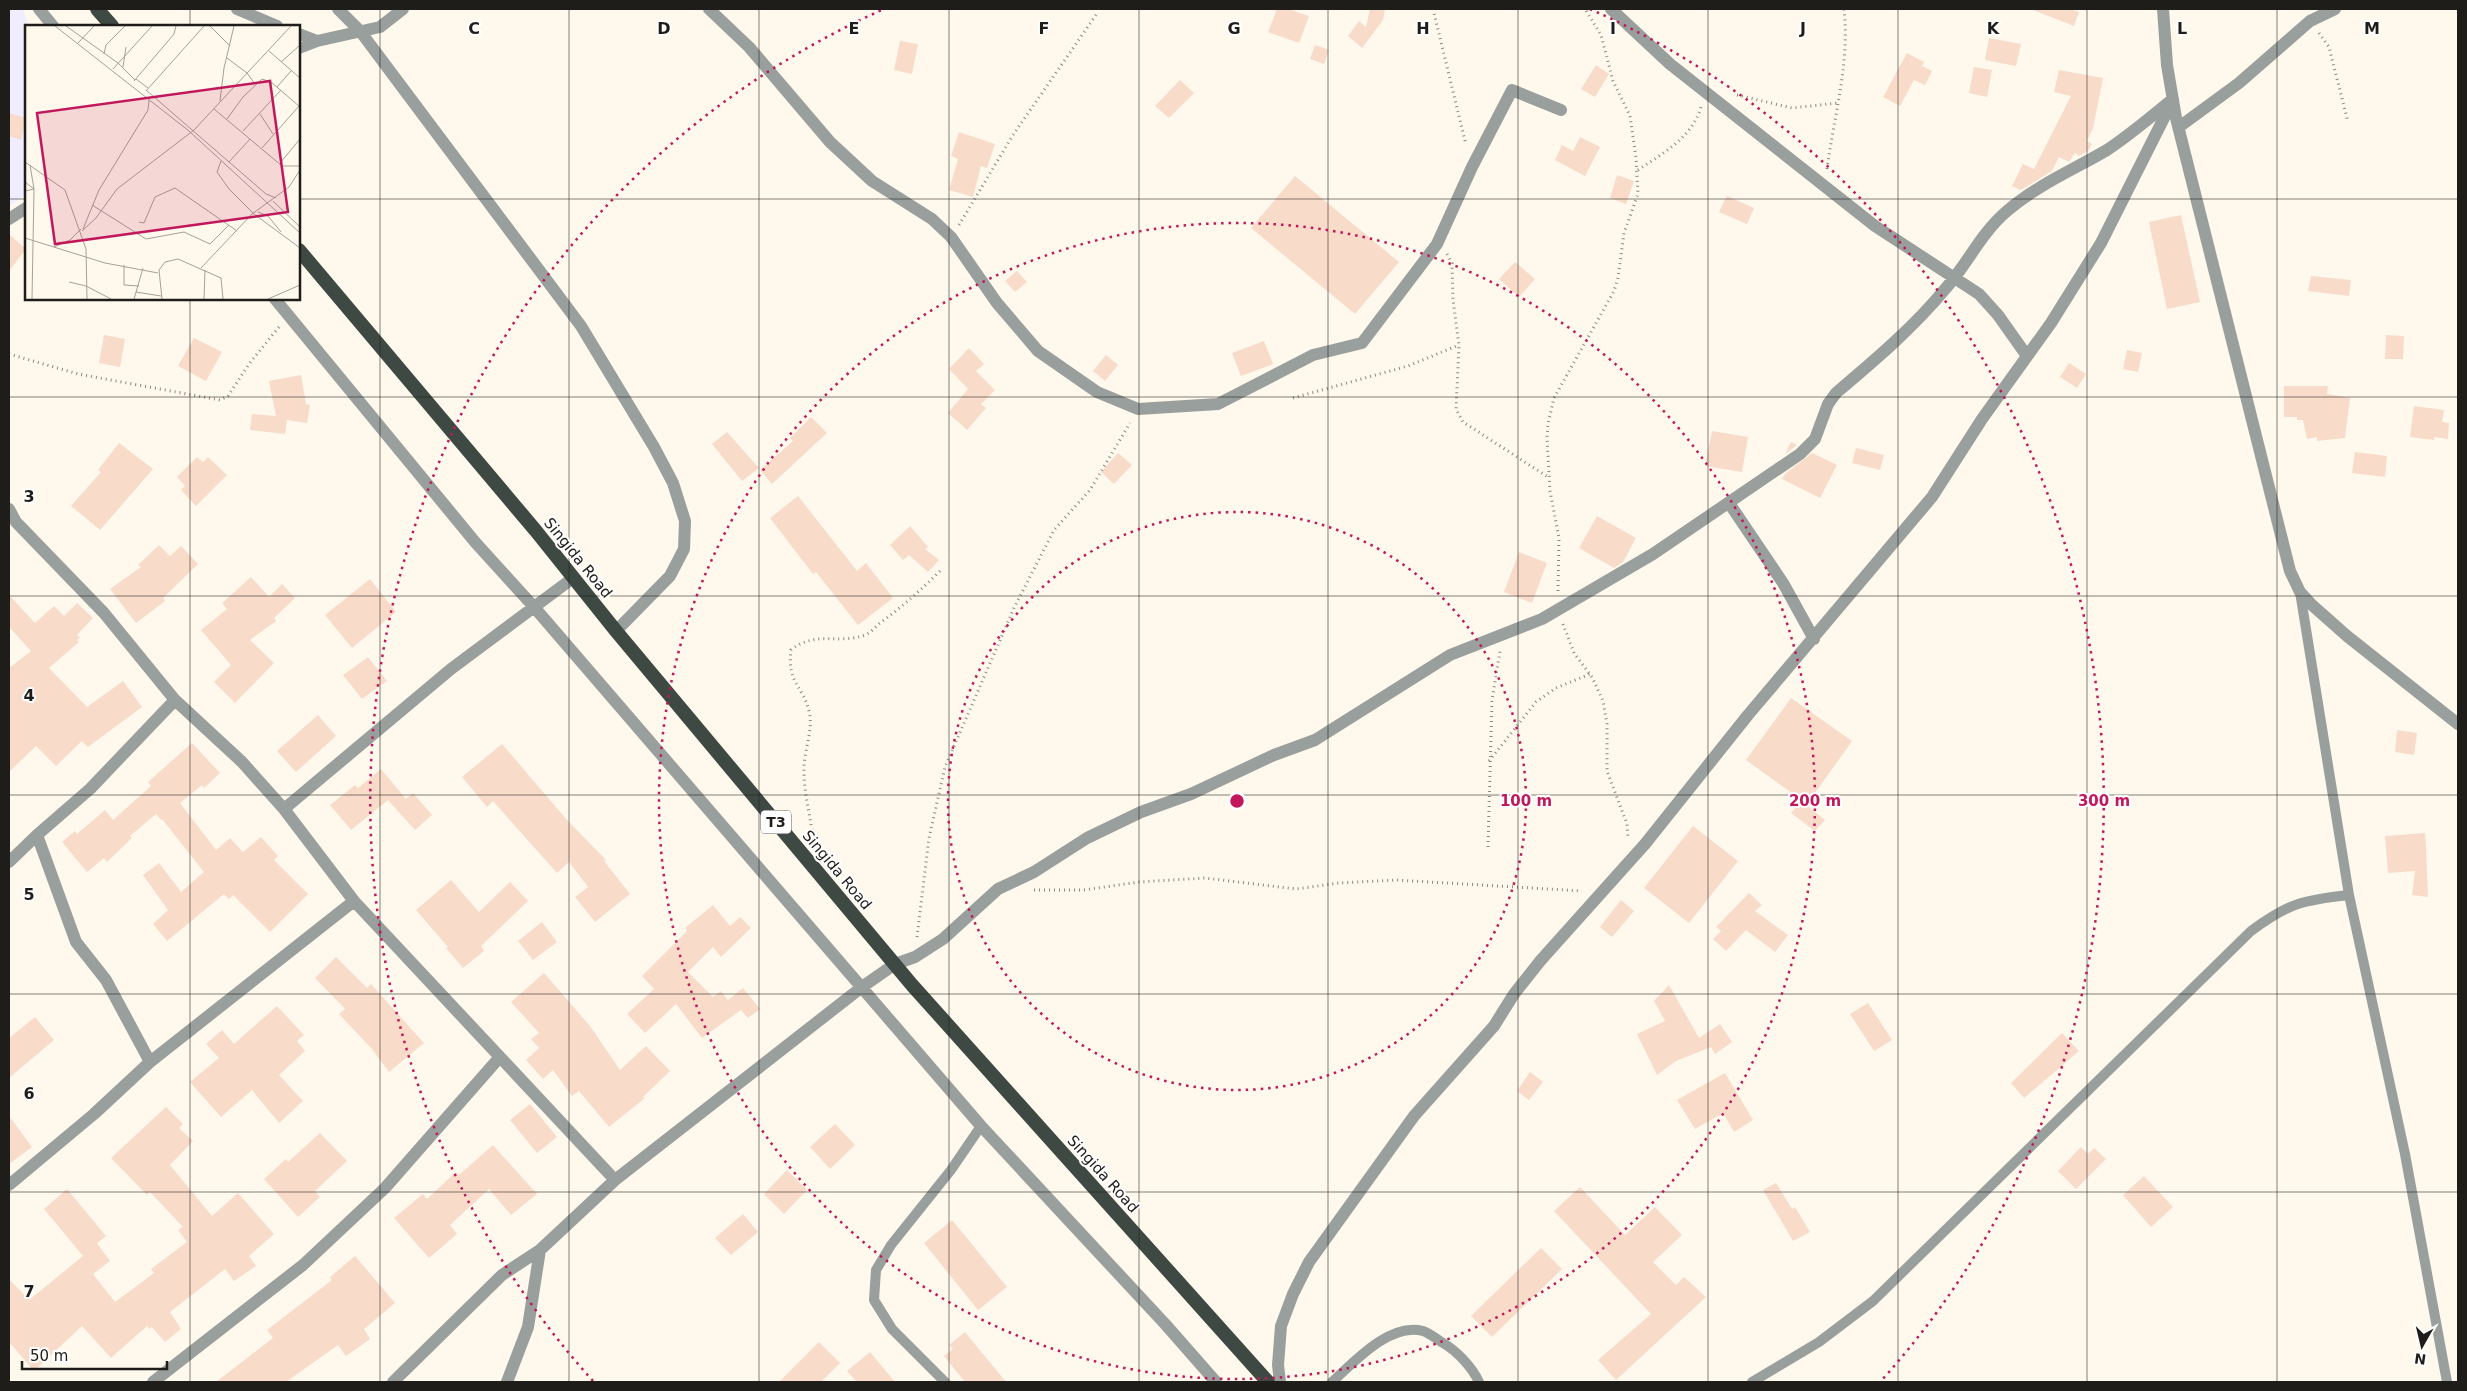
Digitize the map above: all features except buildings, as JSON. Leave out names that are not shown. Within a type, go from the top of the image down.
[{"type":"highway","points":[[97,9],[111,25]]},
{"type":"highway","name":"Singida Road","points":[[300,251],[895,964],[1268,1382]]},
{"type":"street","points":[[39,9],[52,25]]},
{"type":"street","points":[[237,9],[275,25]]},
{"type":"street","points":[[338,9],[360,31],[581,326],[654,447],[673,483],[685,521],[684,549],[670,576],[616,631]]},
{"type":"street","points":[[300,48],[317,41],[380,28],[403,9]]},
{"type":"street","points":[[709,9],[749,46],[837,148],[872,181],[932,219],[951,237],[997,303],[1038,351],[1097,392],[1138,409],[1218,404],[1313,355],[1362,343],[1437,244],[1472,168],[1512,90],[1561,110]]},
{"type":"street","points":[[1611,9],[1670,64],[1825,187],[1875,226],[1955,277],[1985,301],[2027,356]]},
{"type":"street","points":[[2163,9],[2167,65],[2179,127],[2284,553],[2300,592],[2347,636],[2458,724]]},
{"type":"street","points":[[2179,127],[2240,83],[2310,21],[2335,9]]},
{"type":"street","points":[[300,34],[317,41]]},
{"type":"street","points":[[393,1382],[502,1275],[540,1250],[615,1180],[862,987],[895,964],[915,957],[944,939],[998,889],[1034,872],[1087,838],[1141,812],[1191,794],[1274,756],[1315,740],[1450,655],[1542,620],[1653,554],[1800,454],[1815,439],[1828,404],[1836,393],[1914,323],[1955,277],[1983,234],[2030,192],[2107,150],[2173,99]]},
{"type":"street","points":[[1280,1382],[1278,1365],[1281,1326],[1309,1262],[1414,1116],[1494,1026],[1514,994],[1541,960],[1645,844],[1748,715],[1932,497],[1982,419],[2027,356],[2101,243],[2173,99]]},
{"type":"street","points":[[9,219],[25,209]]},
{"type":"street","points":[[276,300],[475,542],[534,607],[981,1126],[1216,1382]]},
{"type":"street","points":[[1729,503],[1783,583],[1814,639]]},
{"type":"street","points":[[9,510],[12,525],[104,613],[175,700],[242,762],[284,809],[354,901],[615,1180]]},
{"type":"street","points":[[284,809],[451,669],[573,578]]},
{"type":"street","points":[[9,862],[36,835],[90,790],[175,700]]},
{"type":"street","points":[[36,835],[76,942],[106,980],[150,1062]]},
{"type":"street","points":[[9,1185],[94,1114],[150,1062],[354,901]]},
{"type":"street","points":[[155,1381],[303,1265],[385,1188],[499,1058]]},
{"type":"street","points":[[507,1382],[528,1327],[540,1250]]},
{"type":"lane","points":[[2300,592],[2349,895],[2405,1154],[2447,1382]]},
{"type":"lane","points":[[1752,1382],[1819,1342],[1873,1301],[2251,931],[2289,906],[2314,898],[2349,895]]},
{"type":"lane","points":[[945,1382],[892,1329],[874,1300],[876,1270],[891,1245],[951,1170],[981,1126]]},
{"type":"lane","points":[[1332,1382],[1368,1349],[1396,1332],[1423,1331],[1451,1348],[1475,1374],[1479,1382]]},
{"type":"path","points":[[1433,9],[1457,114],[1472,168]]},
{"type":"path","points":[[1585,9],[1601,34],[1613,81],[1630,116],[1638,170],[1638,194],[1624,233],[1618,278],[1614,291],[1554,398],[1547,438],[1549,478],[1559,538],[1558,610],[1574,653],[1590,674],[1603,701],[1607,724],[1607,771],[1627,824],[1628,840]]},
{"type":"path","points":[[1825,187],[1838,103],[1846,29],[1844,9]]},
{"type":"path","points":[[951,237],[1013,135],[1098,12]]},
{"type":"path","points":[[2310,21],[2329,47],[2348,122]]},
{"type":"path","points":[[1638,170],[1675,146],[1700,112],[1706,93],[1730,93],[1792,108],[1838,103]]},
{"type":"path","points":[[1437,244],[1452,263],[1453,300],[1459,345],[1456,408],[1459,416],[1478,433],[1499,444],[1549,478]]},
{"type":"path","points":[[9,354],[78,374],[220,400],[228,396],[249,364],[289,316]]},
{"type":"path","points":[[1293,398],[1408,366],[1459,345]]},
{"type":"path","points":[[915,957],[930,838],[945,767],[1014,608],[1054,530],[1090,490],[1138,409]]},
{"type":"path","points":[[813,840],[808,814],[804,772],[806,747],[811,726],[810,711],[792,676],[790,662],[792,650],[801,643],[815,638],[853,638],[867,634],[908,603],[941,570]]},
{"type":"path","points":[[1488,846],[1492,700],[1502,636]]},
{"type":"path","points":[[1489,761],[1536,702],[1556,688],[1590,674]]},
{"type":"path","points":[[1006,885],[1033,890],[1084,890],[1139,882],[1205,878],[1296,889],[1339,883],[1396,880],[1542,888],[1600,894]]},
{"type":"shaded area","points":[[9,9],[23,9],[29,25],[25,25],[25,196],[9,206]]}]
